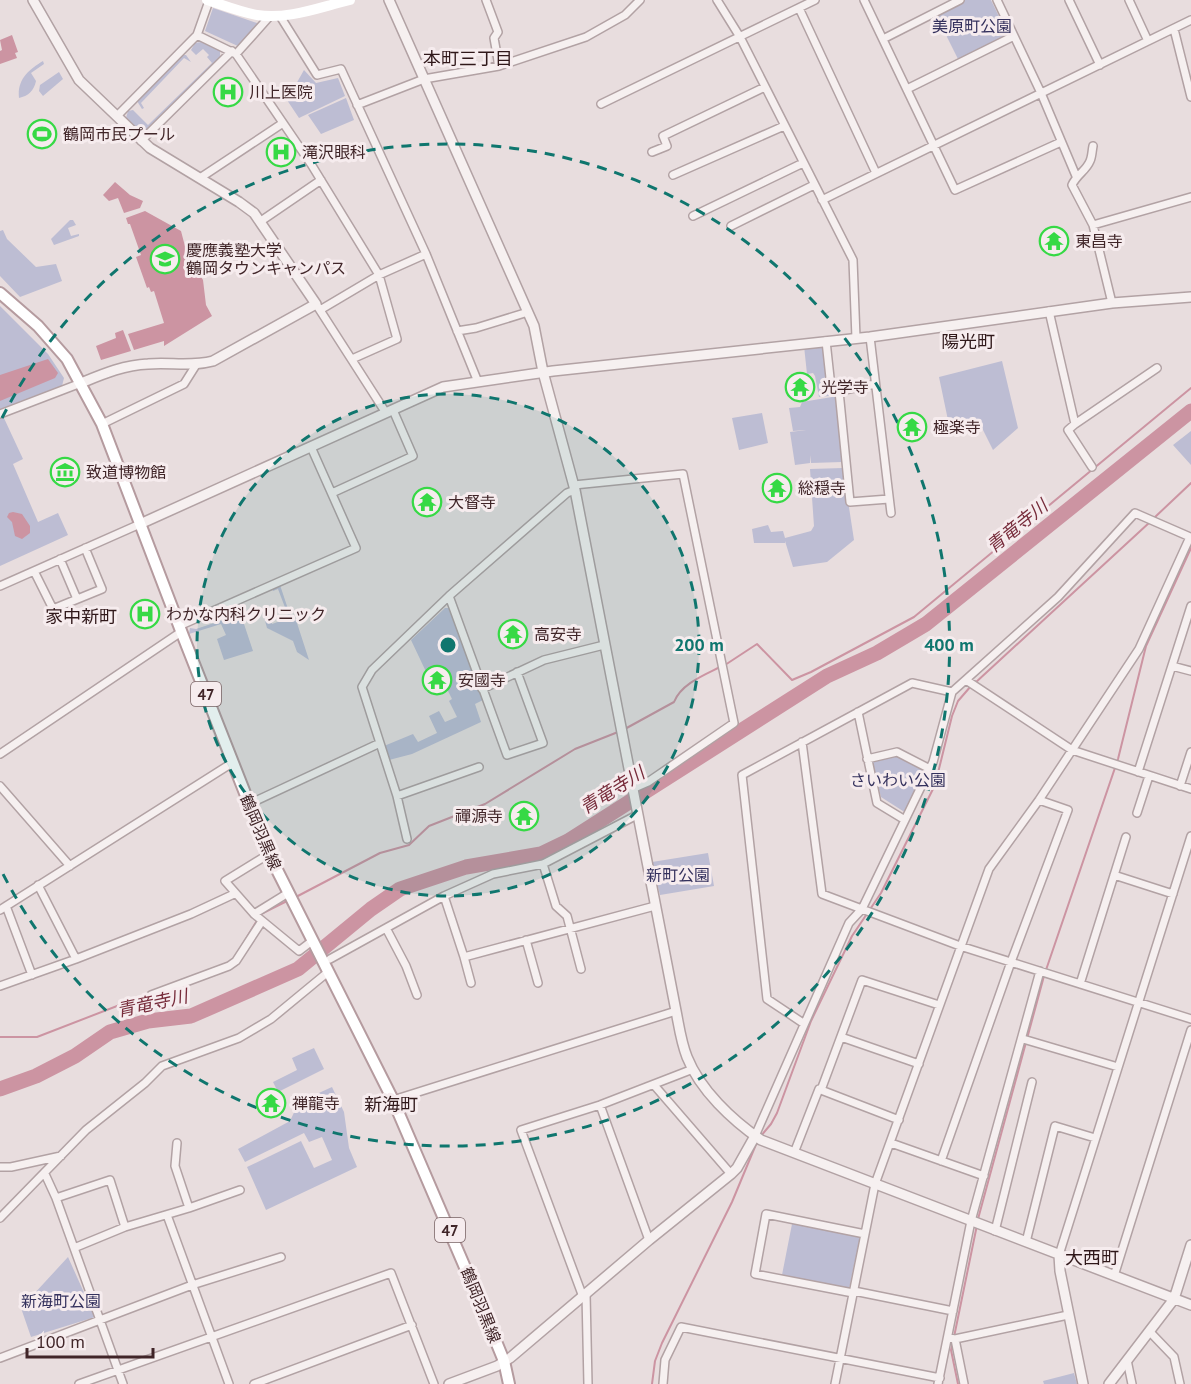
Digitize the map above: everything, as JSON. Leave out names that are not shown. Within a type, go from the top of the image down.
[{"type":"main road","points":[[208,0],[247,13],[275,16],[350,0]]},
{"type":"main road","name":"鶴岡羽黒線","points":[[0,293],[48,337],[67,359],[102,424],[269,854],[393,1100],[504,1361],[509,1384]]},
{"type":"street","points":[[33,0],[80,80],[141,141],[159,155],[239,201],[261,221],[352,359],[390,412],[413,456],[332,493]]},
{"type":"street","points":[[117,117],[197,34],[208,0]]},
{"type":"street","points":[[389,0],[528,312],[538,341],[543,372],[575,488],[676,1011],[684,1049],[693,1069],[707,1090],[732,1117],[755,1136],[1191,1305]]},
{"type":"street","points":[[486,0],[498,33],[494,38],[499,66]]},
{"type":"street","points":[[357,105],[424,79],[499,66],[586,37],[625,15],[640,0]]},
{"type":"street","points":[[717,0],[740,37],[853,260],[856,338]]},
{"type":"street","points":[[601,104],[815,0]]},
{"type":"street","points":[[864,0],[955,190],[1061,142]]},
{"type":"street","points":[[883,39],[960,0]]},
{"type":"street","points":[[997,0],[1041,93],[1076,176]]},
{"type":"street","points":[[1069,0],[1100,65]]},
{"type":"street","points":[[1129,0],[1148,41]]},
{"type":"street","points":[[799,8],[876,173]]},
{"type":"street","points":[[141,141],[275,16],[316,75],[341,69],[426,254],[478,382]]},
{"type":"street","points":[[822,200],[1191,20]]},
{"type":"street","points":[[1174,28],[1191,97]]},
{"type":"street","points":[[197,34],[234,52],[321,180],[379,275],[397,339],[352,359]]},
{"type":"street","points":[[907,89],[1014,36]]},
{"type":"street","points":[[652,152],[667,146],[663,136],[765,87]]},
{"type":"street","points":[[200,178],[283,123]]},
{"type":"street","points":[[673,175],[784,126]]},
{"type":"street","points":[[1093,146],[1091,161],[1076,176],[1072,185],[1093,225],[1112,303]]},
{"type":"street","points":[[693,216],[803,164]]},
{"type":"street","points":[[261,221],[321,180]]},
{"type":"street","points":[[731,226],[814,184]]},
{"type":"street","points":[[1093,225],[1191,197]]},
{"type":"street","points":[[0,414],[133,365],[164,363],[196,365],[218,360],[379,275],[426,254]]},
{"type":"street","points":[[0,586],[443,387],[543,372],[870,337],[1112,303],[1191,297]]},
{"type":"street","points":[[1049,311],[1075,424]]},
{"type":"street","points":[[457,331],[477,328],[528,312]]},
{"type":"street","points":[[870,337],[891,513]]},
{"type":"street","points":[[826,341],[831,387],[839,391],[875,384]]},
{"type":"street","points":[[102,424],[184,384],[196,365]]},
{"type":"street","points":[[1092,467],[1068,430],[1158,368]]},
{"type":"street","points":[[839,391],[850,502],[889,499]]},
{"type":"street","points":[[0,754],[180,629],[356,548],[311,447]]},
{"type":"street","points":[[407,839],[397,796],[362,687],[372,670],[449,596],[567,493],[575,488],[683,474],[734,723],[648,782],[632,789]]},
{"type":"street","points":[[449,1384],[497,1366],[504,1361],[737,1168],[755,1136],[849,923],[862,909],[930,769],[952,693],[1058,597],[1135,513],[1190,536],[1139,649],[1038,800],[988,869],[875,1184],[836,1384]]},
{"type":"street","points":[[34,571],[53,609],[102,589],[85,548]]},
{"type":"street","points":[[1183,553],[1191,556]]},
{"type":"street","points":[[60,559],[77,599]]},
{"type":"street","points":[[449,596],[507,755],[543,743],[517,672]]},
{"type":"street","points":[[1138,772],[1191,606]]},
{"type":"street","points":[[482,689],[544,660],[604,645]]},
{"type":"street","points":[[1172,666],[1191,671]]},
{"type":"street","points":[[966,680],[1072,750],[1191,789]]},
{"type":"street","points":[[803,1023],[767,999],[742,775],[912,683],[952,693]]},
{"type":"street","points":[[858,712],[877,803],[905,820]]},
{"type":"street","points":[[802,742],[822,894],[960,946],[1191,1019]]},
{"type":"street","points":[[249,804],[380,743]]},
{"type":"street","points":[[867,759],[897,752],[930,769]]},
{"type":"street","points":[[1180,786],[1191,752]]},
{"type":"street","points":[[32,975],[3,908],[232,763]]},
{"type":"street","points":[[397,796],[479,767]]},
{"type":"street","points":[[1137,813],[1149,776]]},
{"type":"street","points":[[0,786],[70,866]]},
{"type":"street","points":[[941,1161],[1011,962],[1068,810],[1038,800]]},
{"type":"street","points":[[330,958],[444,896],[493,874],[543,864],[637,815]]},
{"type":"street","points":[[1083,1384],[1068,1315],[1059,1255],[1191,836]]},
{"type":"street","points":[[1080,984],[1126,837]]},
{"type":"street","points":[[269,854],[225,881],[234,894],[254,914],[299,951],[310,937]]},
{"type":"street","points":[[543,864],[556,906],[567,916],[581,969]]},
{"type":"street","points":[[1114,875],[1173,894]]},
{"type":"street","points":[[38,885],[76,959]]},
{"type":"street","points":[[254,914],[288,893]]},
{"type":"street","points":[[0,986],[191,914],[234,894]]},
{"type":"street","points":[[444,896],[471,983]]},
{"type":"street","points":[[464,957],[655,906]]},
{"type":"street","points":[[151,995],[229,966],[236,961],[262,921]]},
{"type":"street","points":[[386,928],[406,966],[417,995]]},
{"type":"street","points":[[526,940],[537,982]]},
{"type":"street","points":[[663,1384],[665,1360],[681,1327],[840,1358],[939,1381],[951,1338],[953,1311],[971,1221],[1040,971]]},
{"type":"street","points":[[0,1218],[86,1130],[138,1089],[162,1066],[239,1038],[270,1018],[328,972]]},
{"type":"street","points":[[794,1153],[819,1089],[821,1090],[862,980],[939,1005]]},
{"type":"street","points":[[393,1100],[676,1011]]},
{"type":"street","points":[[1114,1276],[1191,1030]]},
{"type":"street","points":[[841,1037],[919,1064]]},
{"type":"street","points":[[1023,1039],[1118,1067]]},
{"type":"street","points":[[588,1384],[584,1295],[521,1130],[600,1105],[693,1069]]},
{"type":"street","points":[[995,1230],[1032,1082]]},
{"type":"street","points":[[654,1085],[731,1174]]},
{"type":"street","points":[[821,1090],[899,1120]]},
{"type":"street","points":[[600,1105],[649,1240]]},
{"type":"street","points":[[1026,1242],[1055,1126],[1095,1138]]},
{"type":"street","points":[[177,1143],[175,1166],[189,1208]]},
{"type":"street","points":[[891,1143],[984,1176]]},
{"type":"street","points":[[0,1167],[61,1156]]},
{"type":"street","points":[[45,1174],[56,1198],[123,1384]]},
{"type":"street","points":[[56,1198],[110,1180],[125,1227]]},
{"type":"street","points":[[74,1248],[125,1227],[240,1190]]},
{"type":"street","points":[[865,1234],[766,1214],[755,1274],[953,1311]]},
{"type":"street","points":[[167,1215],[229,1384]]},
{"type":"street","points":[[1109,1384],[1174,1299],[1187,1272],[1191,1245]]},
{"type":"street","points":[[0,1358],[192,1285],[281,1257]]},
{"type":"street","points":[[79,1384],[391,1273],[434,1384]]},
{"type":"street","points":[[951,1338],[1068,1315]]},
{"type":"street","points":[[254,1384],[412,1325]]},
{"type":"street","points":[[1150,1332],[1174,1357],[1180,1384]]},
{"type":"street","points":[[951,1338],[964,1384]]},
{"type":"street","points":[[1127,1360],[1132,1384]]},
{"type":"green space","name":"美原町公園","points":[[965,0],[991,0],[1006,31],[1002,40],[959,61],[936,15]]},
{"type":"green space","points":[[213,8],[260,24],[240,47],[205,31]]},
{"type":"green space","points":[[201,42],[220,50],[220,58],[146,130],[140,131],[126,118],[128,111],[133,110],[148,125],[212,63],[207,57],[209,55],[203,49],[196,55],[191,50],[195,43]]},
{"type":"green space","points":[[183,55],[186,55],[191,62],[184,58],[141,103],[144,108],[142,109],[137,101]]},
{"type":"green space","points":[[43,61],[44,64],[31,73],[36,81],[32,90],[19,98],[20,86],[25,76]]},
{"type":"green space","points":[[304,70],[316,83],[338,78],[345,96],[299,118],[287,100]]},
{"type":"green space","points":[[59,72],[63,79],[43,96],[39,91],[40,85]]},
{"type":"green space","points":[[346,98],[354,120],[321,134],[308,115]]},
{"type":"green space","points":[[70,220],[73,220],[76,225],[68,228],[71,236],[79,234],[79,236],[54,245],[51,239]]},
{"type":"green space","points":[[3,230],[7,239],[36,267],[56,264],[62,281],[20,297],[0,276],[0,231]]},
{"type":"green space","points":[[0,306],[48,354],[64,378],[62,386],[0,410]]},
{"type":"green space","points":[[824,344],[829,396],[819,397],[815,376],[813,373],[807,374],[804,346]]},
{"type":"green space","points":[[1002,361],[1018,428],[993,450],[981,426],[957,432],[954,425],[949,425],[939,377]]},
{"type":"green space","points":[[832,391],[835,393],[842,462],[811,463],[810,455],[810,463],[795,465],[790,432],[806,430],[793,431],[789,408],[800,407],[802,402],[832,397]]},
{"type":"green space","points":[[762,413],[768,443],[739,450],[732,418]]},
{"type":"green space","points":[[3,416],[23,459],[13,464],[38,522],[58,513],[68,535],[0,566],[0,417]]},
{"type":"green space","points":[[1191,431],[1191,465],[1173,445]]},
{"type":"green space","points":[[843,468],[854,540],[827,562],[793,567],[785,541],[785,543],[754,543],[752,529],[768,525],[771,532],[783,531],[785,538],[811,531],[814,526],[810,469]]},
{"type":"green space","points":[[280,585],[292,621],[296,620],[309,660],[297,652],[293,641],[267,628],[264,617],[269,615],[272,624],[289,618],[278,589],[273,591],[272,588]]},
{"type":"green space","points":[[445,608],[449,608],[483,700],[475,704],[481,722],[412,754],[389,760],[384,746],[413,734],[418,742],[437,733],[429,716],[439,711],[445,722],[457,717],[449,701],[452,699],[442,679],[437,681],[434,675],[429,678],[411,640]]},
{"type":"green space","points":[[230,618],[231,621],[242,618],[253,651],[224,660],[217,639],[226,635],[221,624],[189,634],[190,628],[196,629]]},
{"type":"green space","name":"さいわい公園","points":[[896,755],[926,770],[906,813],[881,797],[872,762]]},
{"type":"green space","name":"新町公園","points":[[708,853],[714,886],[660,895],[652,862]]},
{"type":"green space","points":[[314,1048],[324,1069],[278,1092],[273,1082],[297,1070],[292,1058]]},
{"type":"green space","points":[[332,1087],[344,1112],[349,1148],[357,1167],[266,1210],[247,1167],[301,1141],[314,1168],[332,1160],[322,1137],[309,1142],[304,1133],[245,1162],[238,1149],[290,1121],[299,1102]]},
{"type":"green space","points":[[792,1224],[860,1237],[849,1289],[782,1275]]},
{"type":"green space","name":"新海町公園","points":[[68,1257],[95,1317],[31,1337],[21,1308]]},
{"type":"green space","points":[[1074,1373],[1077,1384],[1044,1384],[1043,1381]]},
{"type":"shaded area","points":[[12,35],[18,52],[15,53],[17,58],[0,64],[0,51],[2,50],[0,40]]},
{"type":"shaded area","points":[[115,182],[130,195],[143,201],[140,208],[124,213],[118,198],[109,201],[103,195]]},
{"type":"shaded area","points":[[145,211],[181,231],[187,254],[203,280],[206,305],[212,316],[164,346],[164,341],[134,350],[128,334],[164,323],[154,291],[151,292],[149,287],[147,288],[136,257],[141,255],[126,218]]},
{"type":"shaded area","points":[[123,330],[131,351],[101,360],[96,346],[116,338],[115,333]]},
{"type":"shaded area","points":[[48,359],[58,373],[55,378],[0,401],[0,375]]},
{"type":"shaded area","points":[[13,512],[22,514],[30,526],[30,533],[22,539],[15,536],[12,522],[7,517]]},
{"type":"waterway","points":[[725,665],[757,644],[792,680],[914,617],[1191,388]]},
{"type":"waterway","name":"青竜寺川","points":[[0,1089],[36,1076],[75,1056],[110,1032],[148,1021],[191,1016],[298,969],[371,909],[400,889],[466,867],[541,854],[568,841],[827,676],[877,653],[926,624],[1191,411]]},
{"type":"waterway","points":[[1154,518],[1191,483]]},
{"type":"waterway","points":[[975,683],[1150,522]]},
{"type":"waterway","points":[[1046,970],[1118,759],[1146,646],[1191,548]]},
{"type":"waterway","points":[[623,730],[674,702],[687,685],[720,667]]},
{"type":"waterway","points":[[760,1137],[777,1113],[811,1021],[852,936],[881,893],[935,785],[952,716],[958,701],[971,686]]},
{"type":"waterway","points":[[294,898],[380,853],[409,845],[429,826],[485,804],[575,749],[618,732]]},
{"type":"waterway","points":[[238,952],[261,914],[289,900]]},
{"type":"waterway","points":[[978,1219],[1044,976]]},
{"type":"waterway","points":[[0,1037],[37,1037],[148,994]]},
{"type":"waterway","points":[[652,1384],[655,1361],[662,1343],[732,1202],[757,1142]]},
{"type":"waterway","points":[[954,1337],[977,1225]]},
{"type":"waterway","points":[[953,1342],[951,1350],[958,1384]]},
{"type":"place","name":"川上医院","points":[[228,92]]},
{"type":"place","name":"鶴岡市民プール","points":[[42,134]]},
{"type":"place","name":"滝沢眼科","points":[[281,152]]},
{"type":"place","name":"東昌寺","points":[[1054,241]]},
{"type":"place","name":"慶應義塾大学 鶴岡タウンキャンパス","points":[[165,259]]},
{"type":"place","name":"光学寺","points":[[800,387]]},
{"type":"place","name":"極楽寺","points":[[912,427]]},
{"type":"place","name":"致道博物館","points":[[65,472]]},
{"type":"place","name":"総穏寺","points":[[777,488]]},
{"type":"place","name":"大督寺","points":[[427,502]]},
{"type":"place","name":"わかな内科クリニック","points":[[145,614]]},
{"type":"place","name":"高安寺","points":[[513,634]]},
{"type":"place","name":"安國寺","points":[[437,680]]},
{"type":"place","name":"禪源寺","points":[[524,816]]},
{"type":"place","name":"禅龍寺","points":[[271,1103]]},
{"type":"district","name":"本町三丁目","points":[[468,58]]},
{"type":"district","name":"陽光町","points":[[968,341]]},
{"type":"district","name":"家中新町","points":[[81,616]]},
{"type":"district","name":"新海町","points":[[391,1104]]},
{"type":"district","name":"大西町","points":[[1092,1257]]}]
